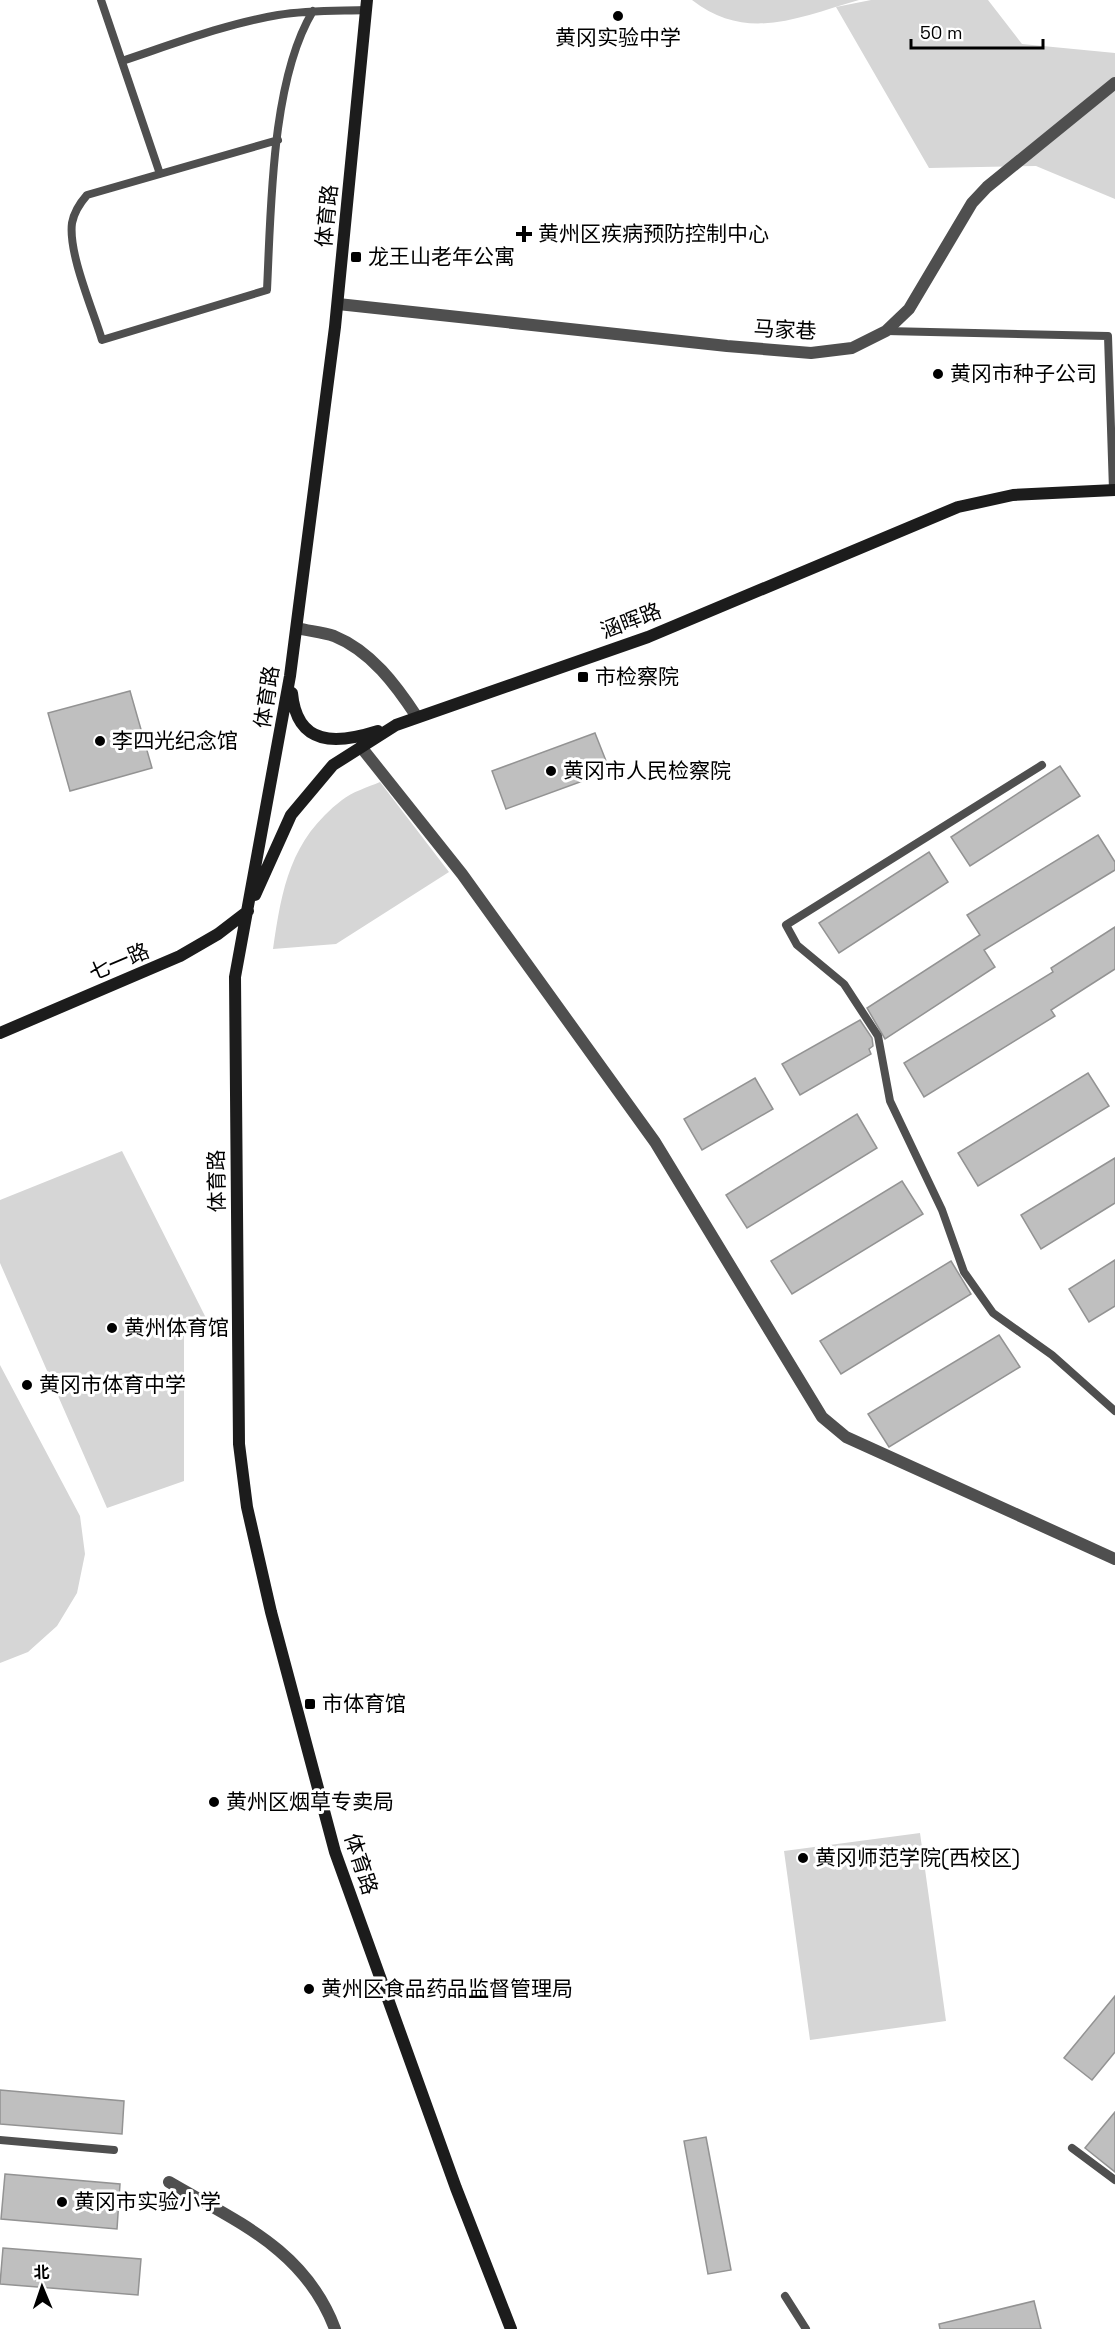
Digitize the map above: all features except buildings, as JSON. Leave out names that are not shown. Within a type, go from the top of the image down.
[{"type":"street","name":"体育路","points":[[367,5],[338,304],[297,628],[235,977],[239,1444],[247,1507],[271,1612],[335,1852],[456,2188],[511,2329]]},
{"type":"street","name":"马家巷","points":[[338,304],[811,353],[852,348],[886,331],[909,309],[972,203],[987,188],[1115,83]]},
{"type":"street","name":"涵晖路","points":[[246,913],[291,815],[333,765],[396,725],[648,637],[958,507],[1013,495],[1114,490]]},
{"type":"street","points":[[297,628],[333,636],[367,654],[402,694],[417,717]]},
{"type":"street","points":[[290,676],[293,708],[304,724],[319,737],[332,741],[349,740],[396,725]]},
{"type":"street","points":[[361,747],[462,874],[655,1142],[822,1417],[846,1437],[1115,1559]]},
{"type":"street","name":"七一路","points":[[0,1033],[180,956],[246,913]]},
{"type":"street","points":[[169,2182],[251,2229],[284,2253],[311,2283],[335,2329]]},
{"type":"lane","points":[[101,0],[160,174]]},
{"type":"lane","points":[[122,61],[219,29],[276,15],[367,5]]},
{"type":"lane","points":[[278,140],[87,195],[79,205],[72,222],[71,243],[102,340],[267,290],[273,173],[288,75],[303,28],[313,11]]},
{"type":"lane","points":[[886,331],[1108,336],[1114,490]]},
{"type":"lane","points":[[1042,765],[786,926],[796,945],[844,984],[878,1036],[890,1101],[942,1210],[964,1272],[993,1313],[1052,1355],[1115,1411]]},
{"type":"lane","points":[[0,2140],[114,2150]]},
{"type":"lane","points":[[1072,2148],[1115,2180]]},
{"type":"lane","points":[[785,2296],[806,2329]]},
{"type":"shaded area","points":[[692,0],[859,0],[794,19],[753,23],[733,21],[713,13]]},
{"type":"shaded area","points":[[871,0],[988,0],[1022,44],[1115,53],[1115,199],[1036,166],[929,168],[836,7]]},
{"type":"shaded area","points":[[380,782],[449,872],[336,944],[273,949],[285,886],[300,849],[324,815],[346,797]]},
{"type":"shaded area","name":"黄州体育馆","points":[[122,1151],[208,1322],[184,1335],[184,1481],[107,1508],[0,1263],[0,1200]]},
{"type":"shaded area","points":[[0,1365],[80,1516],[85,1554],[77,1593],[57,1626],[28,1652],[0,1663]]},
{"type":"shaded area","points":[[920,1833],[946,2021],[810,2040],[784,1851]]},
{"type":"place","name":"黄冈实验中学","points":[[618,16]]},
{"type":"place","name":"黄州区疾病预防控制中心","points":[[524,234]]},
{"type":"place","name":"龙王山老年公寓","points":[[356,257]]},
{"type":"place","name":"黄冈市种子公司","points":[[938,374]]},
{"type":"place","name":"市检察院","points":[[583,677]]},
{"type":"place","name":"李四光纪念馆","points":[[100,741]]},
{"type":"place","name":"黄冈市人民检察院","points":[[551,771]]},
{"type":"place","name":"黄州体育馆","points":[[112,1328]]},
{"type":"place","name":"黄冈市体育中学","points":[[27,1385]]},
{"type":"place","name":"市体育馆","points":[[310,1704]]},
{"type":"place","name":"黄州区烟草专卖局","points":[[214,1802]]},
{"type":"place","name":"黄冈师范学院(西校区)","points":[[803,1858]]},
{"type":"place","name":"黄州区食品药品监督管理局","points":[[309,1989]]},
{"type":"place","name":"黄冈市实验小学","points":[[62,2202]]}]
